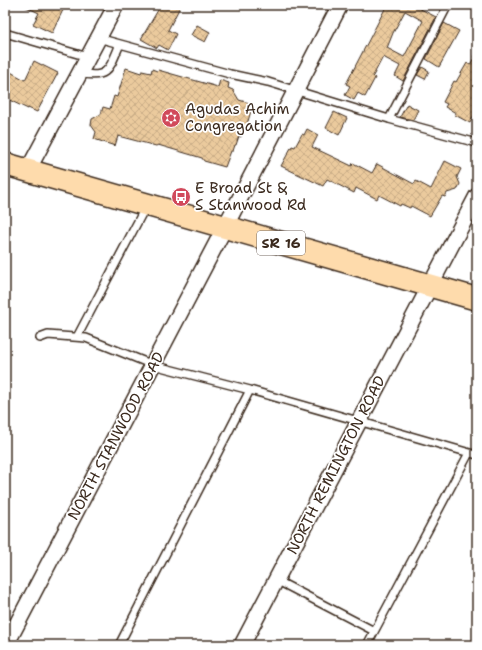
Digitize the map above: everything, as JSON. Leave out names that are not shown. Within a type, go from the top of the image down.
[{"type":"main road","name":"SR 16","points":[[5,164],[477,299]]},
{"type":"street","points":[[28,170],[116,5]]},
{"type":"street","name":"NORTH STANWOOD ROAD","points":[[6,645],[340,5]]},
{"type":"street","name":"NORTH REMINGTON ROAD","points":[[242,645],[477,196]]},
{"type":"lane","points":[[389,119],[448,5]]},
{"type":"lane","points":[[5,33],[88,57]]},
{"type":"lane","points":[[98,38],[230,74],[268,82],[389,119],[477,143]]},
{"type":"lane","points":[[80,73],[90,76],[100,75],[106,72],[120,44]]},
{"type":"lane","points":[[78,337],[147,204]]},
{"type":"lane","points":[[40,338],[48,335],[86,338],[153,364],[477,455]]},
{"type":"lane","points":[[119,645],[250,390]]},
{"type":"lane","points":[[367,645],[469,453]]},
{"type":"lane","points":[[276,580],[374,631]]},
{"type":"building","points":[[22,5],[53,5],[63,10],[52,33],[33,24],[39,13]]},
{"type":"building","points":[[161,5],[181,5],[168,30],[176,34],[168,50],[159,45],[157,48],[141,39]]},
{"type":"building","points":[[387,5],[413,5],[436,17],[403,81],[395,76],[400,66],[383,57],[373,76],[375,78],[365,97],[358,93],[354,100],[345,95],[350,86],[346,84]],"holes":[[[405,11],[423,21],[404,57],[387,48]]]},
{"type":"building","points":[[444,23],[459,31],[439,67],[426,59]]},
{"type":"building","points":[[197,25],[210,32],[205,42],[191,35]]},
{"type":"building","points":[[477,52],[477,109],[470,123],[455,115],[456,113],[445,107],[447,104],[443,102],[454,81],[456,82],[467,63],[470,65]]},
{"type":"building","points":[[34,61],[58,73],[37,112],[5,98],[5,69],[25,80]]},
{"type":"building","points":[[422,67],[429,71],[425,79],[417,75]]},
{"type":"building","name":"Agudas Achim Congregation","points":[[126,68],[141,73],[142,71],[151,73],[152,69],[158,70],[218,87],[220,80],[229,83],[228,88],[233,90],[239,100],[253,104],[246,128],[244,127],[241,137],[239,136],[225,167],[204,161],[202,158],[158,145],[156,146],[118,136],[115,146],[94,139],[96,132],[91,125],[92,119],[101,114],[103,107],[110,109],[114,96],[117,97]]},
{"type":"building","points":[[407,104],[418,110],[413,120],[400,117]]},
{"type":"building","points":[[334,112],[347,118],[339,135],[326,128]]},
{"type":"building","points":[[307,129],[318,135],[312,147],[352,166],[353,163],[372,173],[377,164],[414,184],[416,181],[431,189],[445,161],[461,169],[457,177],[460,184],[457,190],[447,193],[445,197],[442,196],[430,216],[411,206],[410,208],[401,204],[400,206],[379,195],[377,199],[356,188],[354,193],[327,179],[323,186],[281,166],[292,146],[295,147],[302,134],[304,135]]},
{"type":"place","name":"Agudas Achim Congregation","points":[[171,118]]},
{"type":"place","name":"E Broad St & S Stanwood Rd","points":[[181,197]]}]
